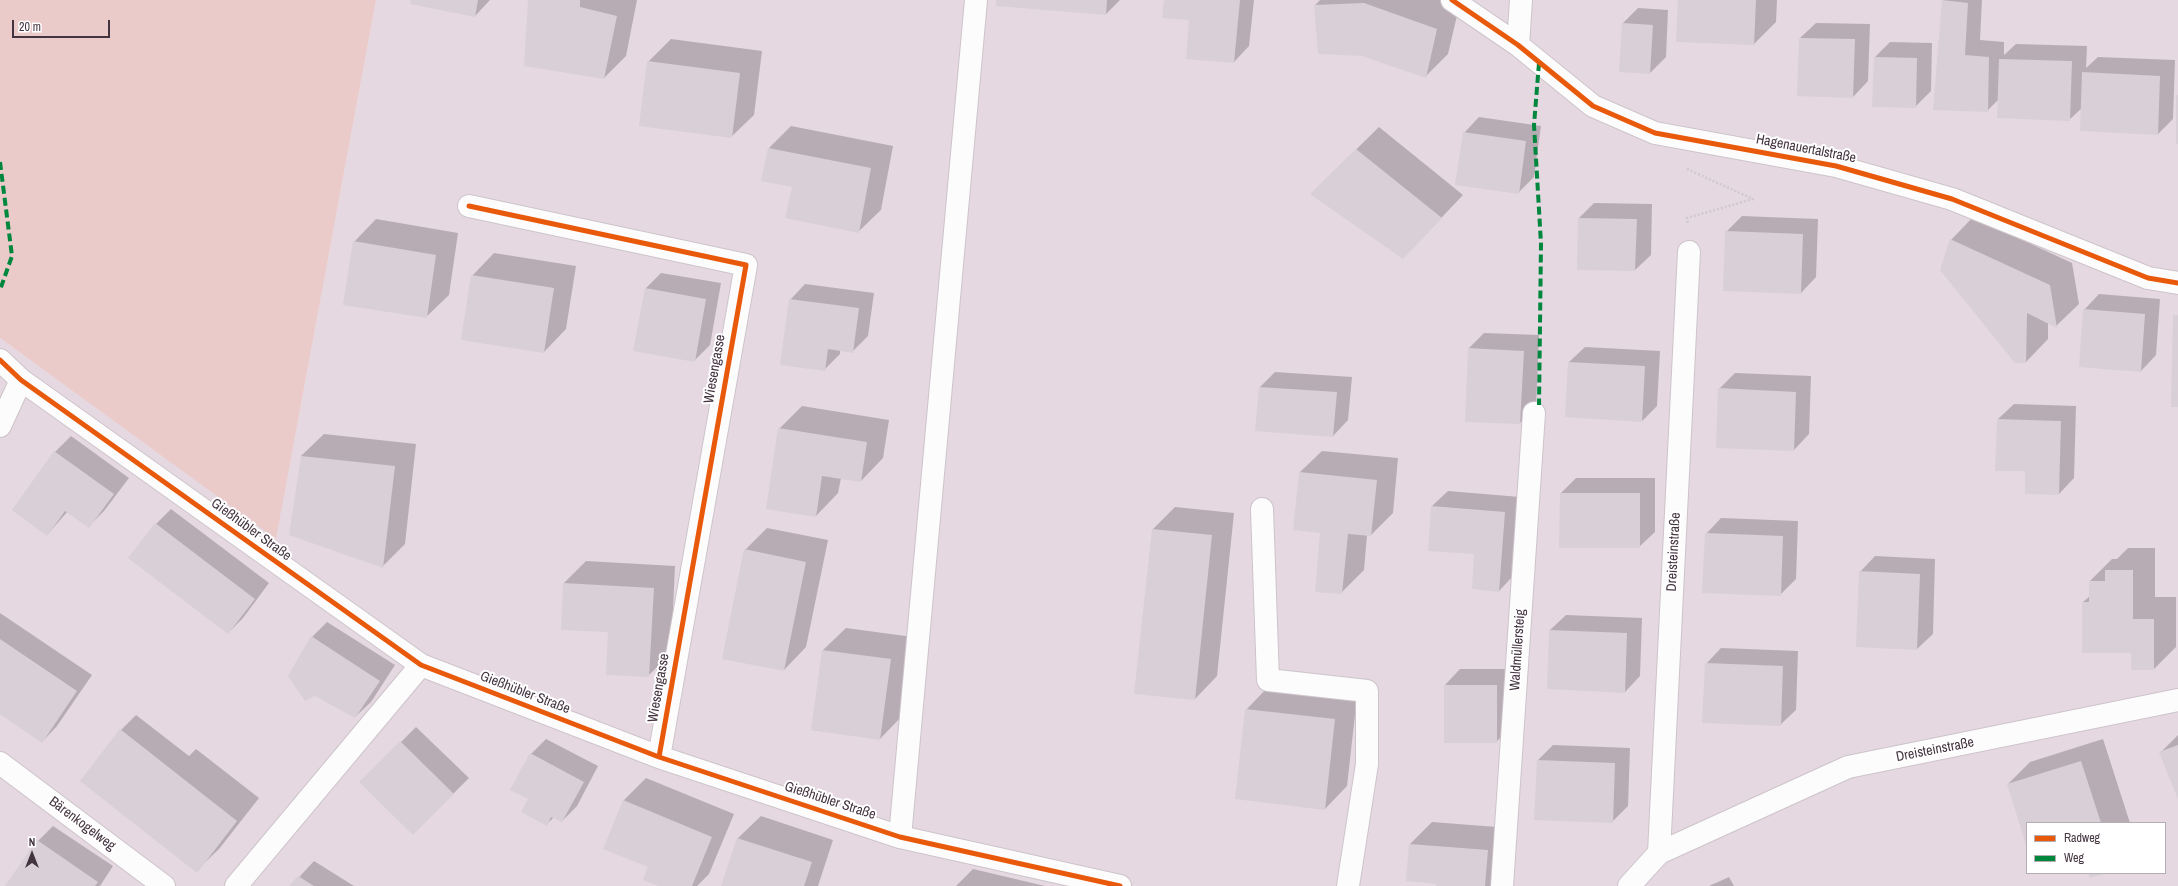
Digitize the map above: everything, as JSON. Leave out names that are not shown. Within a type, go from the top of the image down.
[{"type":"street","points":[[900,836],[976,0]]},
{"type":"street","name":"Hagenauertalstraße","points":[[1452,0],[1518,45],[1593,106],[1655,134],[1836,166],[1952,198],[2148,278],[2178,283]]},
{"type":"street","points":[[1518,45],[1521,0]]},
{"type":"street","name":"Wiesengasse","points":[[469,206],[746,265],[659,757]]},
{"type":"street","name":"Dreisteinstraße","points":[[1659,853],[1689,252]]},
{"type":"street","name":"Gießhübler Straße","points":[[0,360],[21,380],[421,665],[659,757],[900,836],[1120,886]]},
{"type":"street","points":[[0,426],[21,380]]},
{"type":"street","name":"Waldmüllersteig","points":[[1502,886],[1534,413]]},
{"type":"street","points":[[1262,509],[1268,680],[1367,691],[1367,764],[1348,886]]},
{"type":"street","points":[[236,886],[421,665]]},
{"type":"street","name":"Dreisteinstraße","points":[[1629,886],[1659,853],[1848,767],[2178,700]]},
{"type":"street","name":"Bärenkogelweg","points":[[0,763],[164,886]]},
{"type":"path","points":[[1682,167],[1753,199],[1688,218],[1689,252]]},
{"type":"shaded area","points":[[0,0],[376,0],[276,539],[0,338]]},
{"type":"shaded area","points":[[376,0],[2178,0],[2178,886],[0,886],[0,338],[276,538]]},
{"type":"building","points":[[411,0],[478,0],[475,17],[410,4]]},
{"type":"building","points":[[528,0],[580,0],[580,7],[617,16],[604,79],[524,66]]},
{"type":"building","points":[[996,0],[1107,0],[1106,15],[996,6]]},
{"type":"building","points":[[1164,0],[1240,0],[1234,63],[1186,59],[1189,20],[1162,18]]},
{"type":"building","points":[[1678,0],[1756,0],[1754,45],[1676,42]]},
{"type":"building","points":[[1942,0],[1968,3],[1965,55],[1989,57],[1988,112],[1933,110]]},
{"type":"building","points":[[1364,3],[1437,29],[1426,78],[1362,56],[1318,54],[1314,5]]},
{"type":"building","points":[[1622,23],[1653,25],[1650,74],[1619,72]]},
{"type":"building","points":[[1799,38],[1855,39],[1853,98],[1797,96]]},
{"type":"building","points":[[1874,57],[1917,58],[1916,108],[1872,107]]},
{"type":"building","points":[[1999,59],[2072,61],[2070,121],[1997,118]]},
{"type":"building","points":[[647,61],[740,73],[732,138],[639,126]]},
{"type":"building","points":[[2082,72],[2160,76],[2158,135],[2080,131]]},
{"type":"building","points":[[2176,95],[2178,95],[2178,144],[2176,144]]},
{"type":"building","points":[[1463,132],[1526,141],[1519,194],[1455,185]]},
{"type":"building","points":[[768,148],[871,168],[859,233],[785,218],[792,187],[761,181]]},
{"type":"building","points":[[1356,149],[1442,218],[1403,259],[1310,194]]},
{"type":"building","points":[[1578,218],[1637,219],[1635,271],[1577,270]]},
{"type":"building","points":[[1725,231],[1803,234],[1801,294],[1723,291]]},
{"type":"building","points":[[1950,239],[2050,285],[2057,328],[2027,313],[2026,363],[2015,363],[1940,270]]},
{"type":"building","points":[[353,241],[436,255],[427,318],[343,305]]},
{"type":"building","points":[[471,275],[554,288],[544,353],[461,340]]},
{"type":"building","points":[[645,288],[706,299],[695,362],[633,351]]},
{"type":"building","points":[[789,299],[859,308],[853,353],[828,349],[825,371],[780,365]]},
{"type":"building","points":[[2083,309],[2145,314],[2141,372],[2079,367]]},
{"type":"building","points":[[2173,315],[2178,315],[2178,407],[2171,407]]},
{"type":"building","points":[[1468,348],[1524,351],[1520,424],[1465,422]]},
{"type":"building","points":[[1568,362],[1645,366],[1642,422],[1565,417]]},
{"type":"building","points":[[1259,387],[1337,392],[1333,437],[1255,431]]},
{"type":"building","points":[[1718,388],[1796,392],[1794,451],[1716,448]]},
{"type":"building","points":[[1997,419],[2061,421],[2059,495],[2025,494],[2025,471],[1995,471]]},
{"type":"building","points":[[778,428],[867,442],[861,482],[822,476],[816,517],[766,509]]},
{"type":"building","points":[[54,451],[114,494],[89,528],[65,511],[47,536],[12,510]]},
{"type":"building","points":[[301,456],[395,466],[383,568],[289,535]]},
{"type":"building","points":[[1299,472],[1377,480],[1371,536],[1348,534],[1342,594],[1315,592],[1320,533],[1293,530]]},
{"type":"building","points":[[1560,493],[1640,493],[1640,548],[1559,548]]},
{"type":"building","points":[[1431,506],[1505,512],[1499,592],[1472,589],[1474,554],[1428,551]]},
{"type":"building","points":[[155,523],[255,599],[228,634],[128,558]]},
{"type":"building","points":[[1152,529],[1212,535],[1195,700],[1134,694]]},
{"type":"building","points":[[1705,533],[1783,536],[1781,596],[1702,593]]},
{"type":"building","points":[[744,549],[806,562],[784,671],[722,659]]},
{"type":"building","points":[[2105,570],[2133,570],[2133,619],[2154,619],[2154,670],[2131,670],[2131,653],[2082,653],[2082,602],[2089,602],[2089,581],[2105,581]]},
{"type":"building","points":[[1859,571],[1920,574],[1917,650],[1856,647]]},
{"type":"building","points":[[563,583],[654,588],[649,677],[606,675],[608,632],[561,630]]},
{"type":"building","points":[[1549,630],[1627,633],[1625,693],[1547,689]]},
{"type":"building","points":[[311,636],[380,681],[355,718],[315,696],[305,701],[288,676]]},
{"type":"building","points":[[0,639],[77,691],[42,743],[0,714]]},
{"type":"building","points":[[822,650],[891,659],[880,740],[811,730]]},
{"type":"building","points":[[1705,663],[1783,666],[1781,726],[1702,723]]},
{"type":"building","points":[[1444,685],[1497,685],[1497,743],[1444,743]]},
{"type":"building","points":[[1245,709],[1335,719],[1325,810],[1235,799]]},
{"type":"building","points":[[120,729],[237,821],[197,873],[80,781]]},
{"type":"building","points":[[400,741],[454,794],[413,835],[359,782]]},
{"type":"building","points":[[2178,745],[2178,799],[2159,752]]},
{"type":"building","points":[[530,753],[584,782],[562,822],[551,817],[547,826],[521,812],[528,799],[510,790]]},
{"type":"building","points":[[1537,760],[1615,763],[1613,823],[1534,820]]},
{"type":"building","points":[[2081,761],[2101,822],[2026,822],[2026,845],[2007,784]]},
{"type":"building","points":[[623,800],[712,837],[692,886],[658,886],[643,880],[648,867],[603,849]]},
{"type":"building","points":[[737,838],[812,862],[804,886],[721,886]]},
{"type":"building","points":[[37,840],[98,882],[95,886],[5,886]]},
{"type":"building","points":[[1409,844],[1488,850],[1485,886],[1436,886],[1437,884],[1406,881]]},
{"type":"building","points":[[2088,874],[2103,874],[2090,878]]},
{"type":"building","points":[[298,876],[314,886],[289,886]]},
{"type":"marked path","points":[[1539,63],[1534,125],[1541,244],[1539,405]]},
{"type":"marked path","points":[[0,162],[12,256],[0,290]]},
{"type":"cycle path","points":[[1452,0],[1518,45],[1593,106],[1655,133],[1836,166],[1952,199],[2148,278],[2178,283]]},
{"type":"cycle path","points":[[469,206],[746,265],[659,757]]},
{"type":"cycle path","points":[[0,360],[21,380],[421,665],[659,757],[900,837],[1120,886]]}]
